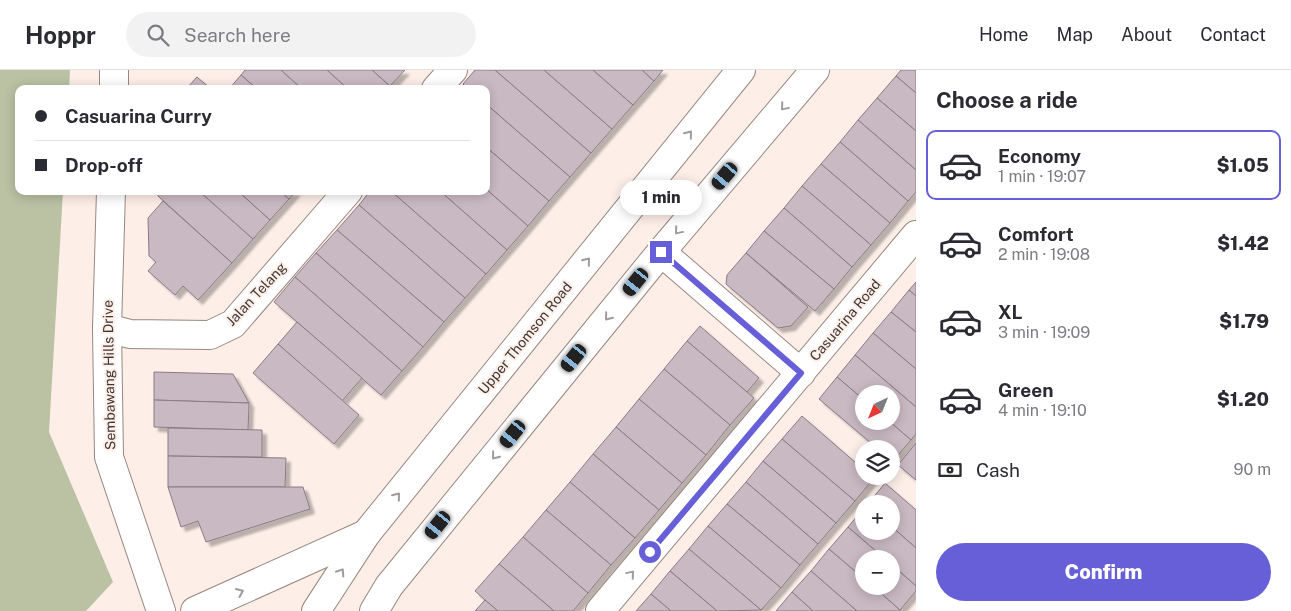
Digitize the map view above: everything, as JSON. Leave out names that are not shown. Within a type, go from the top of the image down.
[{"type":"main road","points":[[114,70],[114,85]]},
{"type":"main road","points":[[440,85],[453,70]]},
{"type":"main road","name":"Upper Thomson Road","points":[[316,611],[366,534],[742,70]]},
{"type":"main road","points":[[374,611],[389,586],[661,252],[815,70]]},
{"type":"main road","name":"Sembawang Hills Drive","points":[[110,195],[107,328],[109,457],[161,611]]},
{"type":"main road","name":"Jalan Telang","points":[[107,328],[130,334],[210,335],[232,324],[345,195]]},
{"type":"main road","name":"Casuarina Road","points":[[600,611],[916,235]]},
{"type":"main road","points":[[661,252],[801,373]]},
{"type":"main road","points":[[196,611],[366,534]]},
{"type":"green space","points":[[0,70],[70,70],[69,85],[15,85],[15,195],[63,195],[49,432],[113,582],[86,611],[0,611]]},
{"type":"building","points":[[245,70],[281,70],[298,85],[252,85],[241,75]]},
{"type":"building","points":[[281,70],[327,70],[344,85],[298,85]]},
{"type":"building","points":[[327,70],[372,70],[389,85],[344,85]]},
{"type":"building","points":[[372,70],[405,70],[389,85]]},
{"type":"building","points":[[475,70],[495,70],[591,153],[570,177],[490,107],[490,85],[463,84]]},
{"type":"building","points":[[495,70],[544,70],[612,129],[591,153]]},
{"type":"building","points":[[544,70],[593,70],[633,105],[612,129]]},
{"type":"building","points":[[593,70],[642,70],[654,81],[633,105]]},
{"type":"building","points":[[642,70],[663,70],[654,81]]},
{"type":"building","points":[[901,70],[916,70],[916,93],[896,76]]},
{"type":"building","points":[[241,75],[252,85],[232,85]]},
{"type":"building","points":[[896,76],[916,93],[916,131],[877,98]]},
{"type":"building","points":[[197,77],[206,85],[190,85]]},
{"type":"building","points":[[877,98],[916,131],[916,170],[858,120]]},
{"type":"building","points":[[490,107],[570,177],[549,201],[490,150]]},
{"type":"building","points":[[858,120],[916,170],[916,192],[908,201],[840,142]]},
{"type":"building","points":[[840,142],[908,201],[890,223],[821,164]]},
{"type":"building","points":[[490,150],[549,201],[528,226],[490,193]]},
{"type":"building","points":[[821,164],[890,223],[871,245],[802,186]]},
{"type":"building","points":[[802,186],[871,245],[852,267],[784,208]]},
{"type":"building","points":[[490,193],[528,226],[507,250],[445,195],[490,195]]},
{"type":"building","points":[[204,195],[253,239],[232,263],[158,196]]},
{"type":"building","points":[[204,195],[242,195],[270,220],[253,239]]},
{"type":"building","points":[[242,195],[284,195],[289,199],[270,220]]},
{"type":"building","points":[[284,195],[292,195],[289,199]]},
{"type":"building","points":[[367,195],[396,195],[486,274],[465,298],[359,205]]},
{"type":"building","points":[[396,195],[445,195],[507,250],[486,274]]},
{"type":"building","points":[[163,201],[232,263],[198,300],[183,286],[175,295],[148,271],[156,262],[149,256],[148,218]]},
{"type":"building","points":[[359,205],[465,298],[444,322],[337,230]]},
{"type":"building","points":[[784,208],[852,267],[834,289],[764,231]]},
{"type":"building","points":[[337,230],[444,322],[423,347],[316,253]]},
{"type":"building","points":[[764,231],[834,289],[815,311],[746,253]]},
{"type":"building","points":[[316,253],[423,347],[402,371],[295,277]]},
{"type":"building","points":[[746,253],[808,307],[791,326],[778,328],[726,284],[727,275]]},
{"type":"building","points":[[295,277],[402,371],[381,395],[274,302]]},
{"type":"building","points":[[916,282],[916,296],[909,290]]},
{"type":"building","points":[[909,290],[916,296],[916,332],[891,312]]},
{"type":"building","points":[[891,312],[916,332],[916,369],[873,333]]},
{"type":"building","points":[[297,322],[362,378],[342,401],[278,344]]},
{"type":"building","points":[[700,326],[759,378],[747,392],[687,341]]},
{"type":"building","points":[[873,333],[916,369],[916,407],[900,393],[900,385],[890,385],[855,355]]},
{"type":"building","points":[[687,341],[754,398],[730,425],[664,369]]},
{"type":"building","points":[[278,344],[359,415],[334,444],[253,373]]},
{"type":"building","points":[[855,355],[890,385],[855,385],[855,392],[837,377]]},
{"type":"building","points":[[664,369],[730,425],[706,455],[639,399]]},
{"type":"building","points":[[154,372],[233,374],[249,403],[154,400]]},
{"type":"building","points":[[837,377],[855,392],[855,430],[819,399]]},
{"type":"building","points":[[900,393],[916,407],[916,434],[911,440],[899,430]]},
{"type":"building","points":[[639,399],[706,455],[682,483],[616,427]]},
{"type":"building","points":[[154,400],[249,403],[248,430],[154,427]]},
{"type":"building","points":[[802,416],[855,462],[855,485],[868,485],[860,495],[855,495],[855,501],[782,439]]},
{"type":"building","points":[[616,427],[682,483],[659,510],[593,454]]},
{"type":"building","points":[[168,428],[262,430],[262,457],[168,456]]},
{"type":"building","points":[[856,430],[899,430],[911,440],[900,453],[900,440],[867,440]]},
{"type":"building","points":[[782,439],[855,501],[836,523],[763,461]]},
{"type":"building","points":[[916,443],[916,480],[900,467],[900,463]]},
{"type":"building","points":[[593,454],[659,510],[635,538],[570,482]]},
{"type":"building","points":[[168,456],[286,458],[285,487],[168,487]]},
{"type":"building","points":[[763,461],[836,523],[818,544],[746,482]]},
{"type":"building","points":[[570,482],[635,538],[611,565],[546,510]]},
{"type":"building","points":[[746,482],[818,544],[800,565],[727,504]]},
{"type":"building","points":[[883,485],[887,485],[899,495],[875,495]]},
{"type":"building","points":[[168,487],[303,487],[310,509],[206,542],[198,521],[181,527]]},
{"type":"building","points":[[900,496],[916,510],[916,548],[900,534]]},
{"type":"building","points":[[727,504],[800,565],[781,588],[708,526]]},
{"type":"building","points":[[546,510],[611,565],[588,593],[523,537]]},
{"type":"building","points":[[855,519],[855,533],[848,527]]},
{"type":"building","points":[[708,526],[781,588],[761,610],[689,549]]},
{"type":"building","points":[[848,527],[855,533],[855,540],[863,540],[875,550],[855,550],[855,571],[829,549]]},
{"type":"building","points":[[900,534],[916,548],[916,586],[900,572],[900,550],[875,550],[863,540],[900,540]]},
{"type":"building","points":[[523,537],[588,593],[573,611],[554,611],[499,564]]},
{"type":"building","points":[[689,549],[761,610],[717,611],[670,571]]},
{"type":"building","points":[[829,549],[855,571],[855,595],[883,595],[900,610],[857,611],[811,571]]},
{"type":"building","points":[[499,564],[554,611],[498,611],[485,600],[475,591]]},
{"type":"building","points":[[670,571],[717,611],[671,611],[651,594]]},
{"type":"building","points":[[811,571],[857,611],[813,611],[792,592]]},
{"type":"building","points":[[900,572],[916,586],[916,591],[900,610],[883,595],[900,595]]},
{"type":"building","points":[[792,592],[813,611],[776,611]]},
{"type":"building","points":[[651,594],[671,611],[636,611]]},
{"type":"building","points":[[485,600],[498,611],[475,611]]},
{"type":"route","points":[[650,552],[801,373],[661,252]]}]
